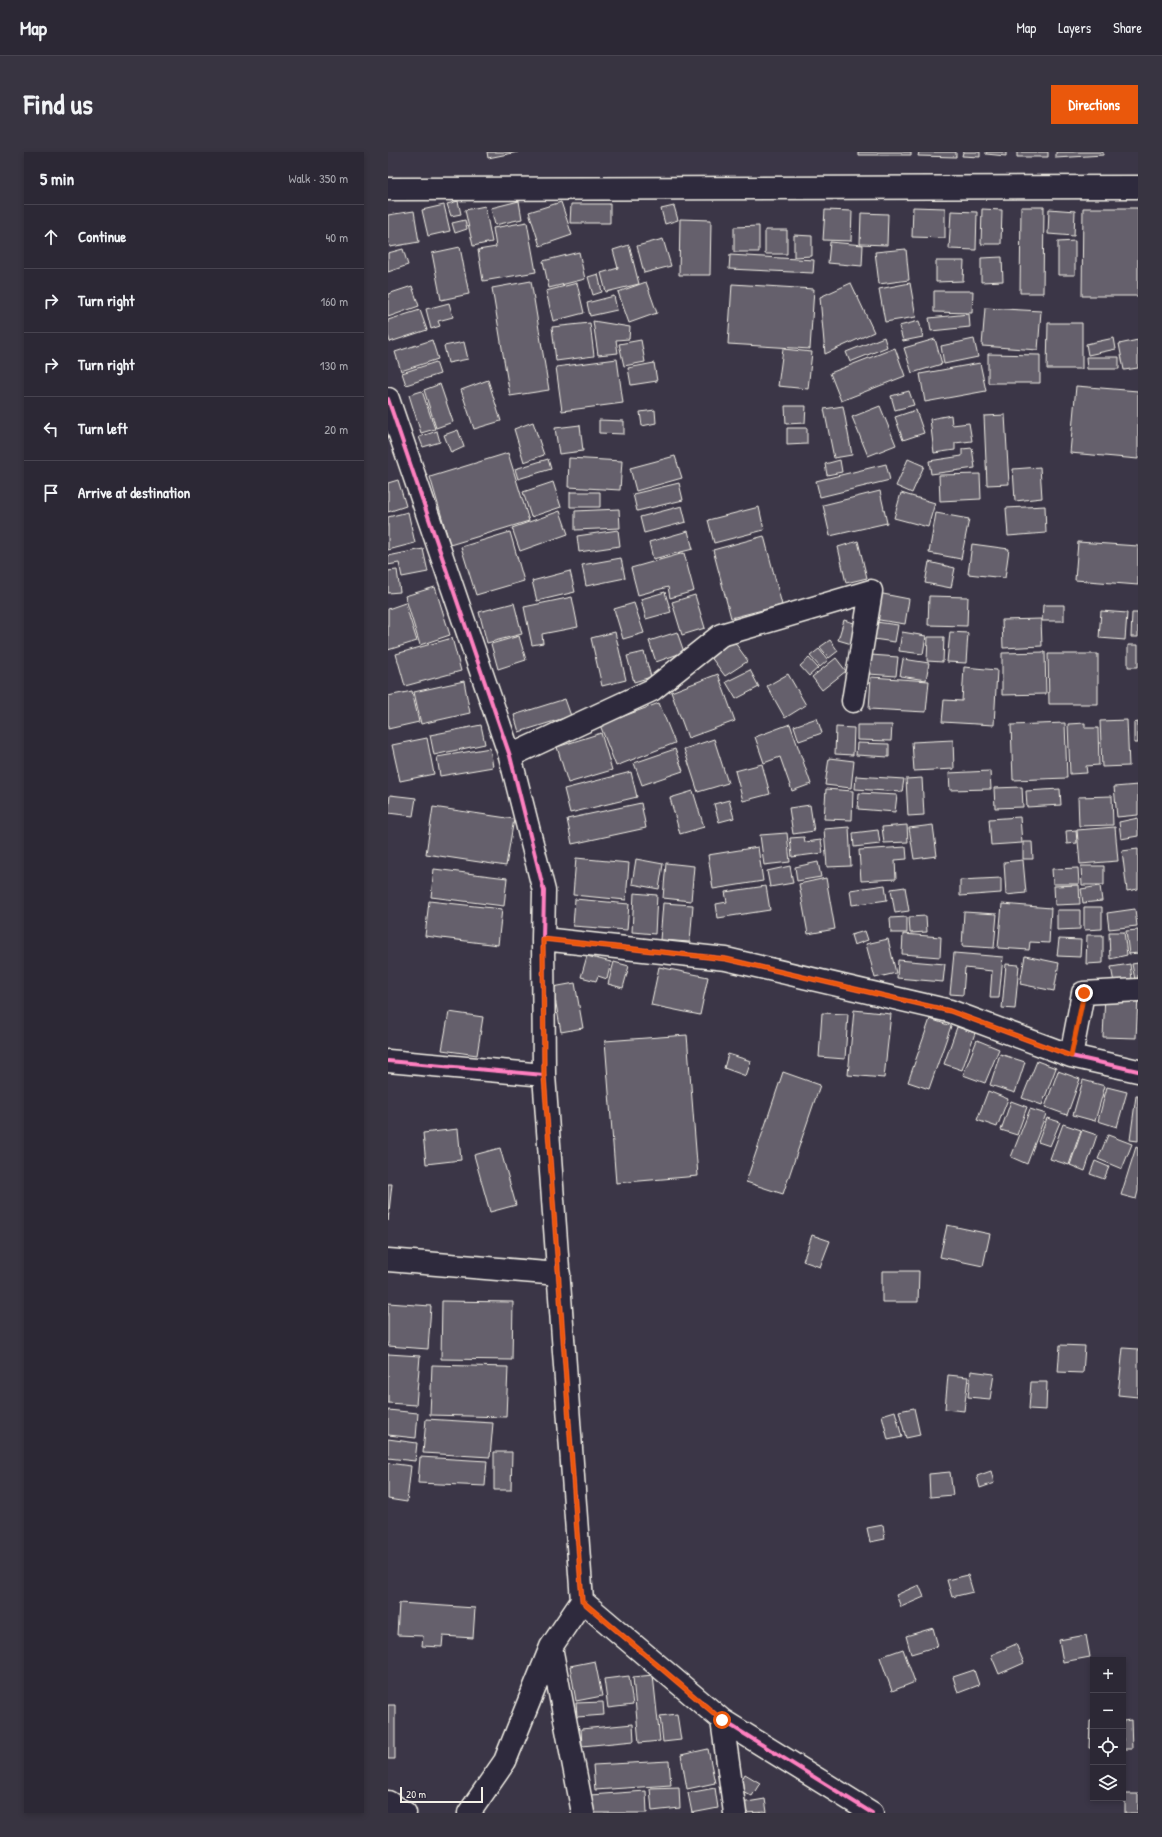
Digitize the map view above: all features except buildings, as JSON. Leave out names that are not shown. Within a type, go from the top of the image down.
[{"type":"street","points":[[388,189],[1138,187]]},
{"type":"street","points":[[388,399],[510,756],[544,891],[544,1076],[582,1601],[551,1647],[505,1761],[469,1813]]},
{"type":"street","points":[[510,756],[652,690],[721,635],[871,591],[853,702]]},
{"type":"street","points":[[543,939],[726,959],[950,1011],[1071,1056],[1138,1071]]},
{"type":"street","points":[[1071,1056],[1084,993],[1138,990]]},
{"type":"street","points":[[388,1061],[544,1076]]},
{"type":"street","points":[[388,1260],[559,1274]]},
{"type":"street","points":[[582,1601],[722,1720],[872,1813]]},
{"type":"street","points":[[551,1647],[583,1813]]},
{"type":"street","points":[[722,1720],[735,1813]]},
{"type":"street","points":[[388,1802],[404,1813]]},
{"type":"cycle path","points":[[388,399],[510,756],[544,891],[544,1075],[388,1061]]},
{"type":"cycle path","points":[[543,939],[726,959],[950,1011],[1071,1056],[1138,1071]]},
{"type":"cycle path","points":[[544,1075],[582,1601],[722,1720],[872,1813]]},
{"type":"route","points":[[722,1720],[582,1601],[544,1076],[543,939],[726,959],[845,988],[950,1011],[1071,1056],[1084,993]]}]
